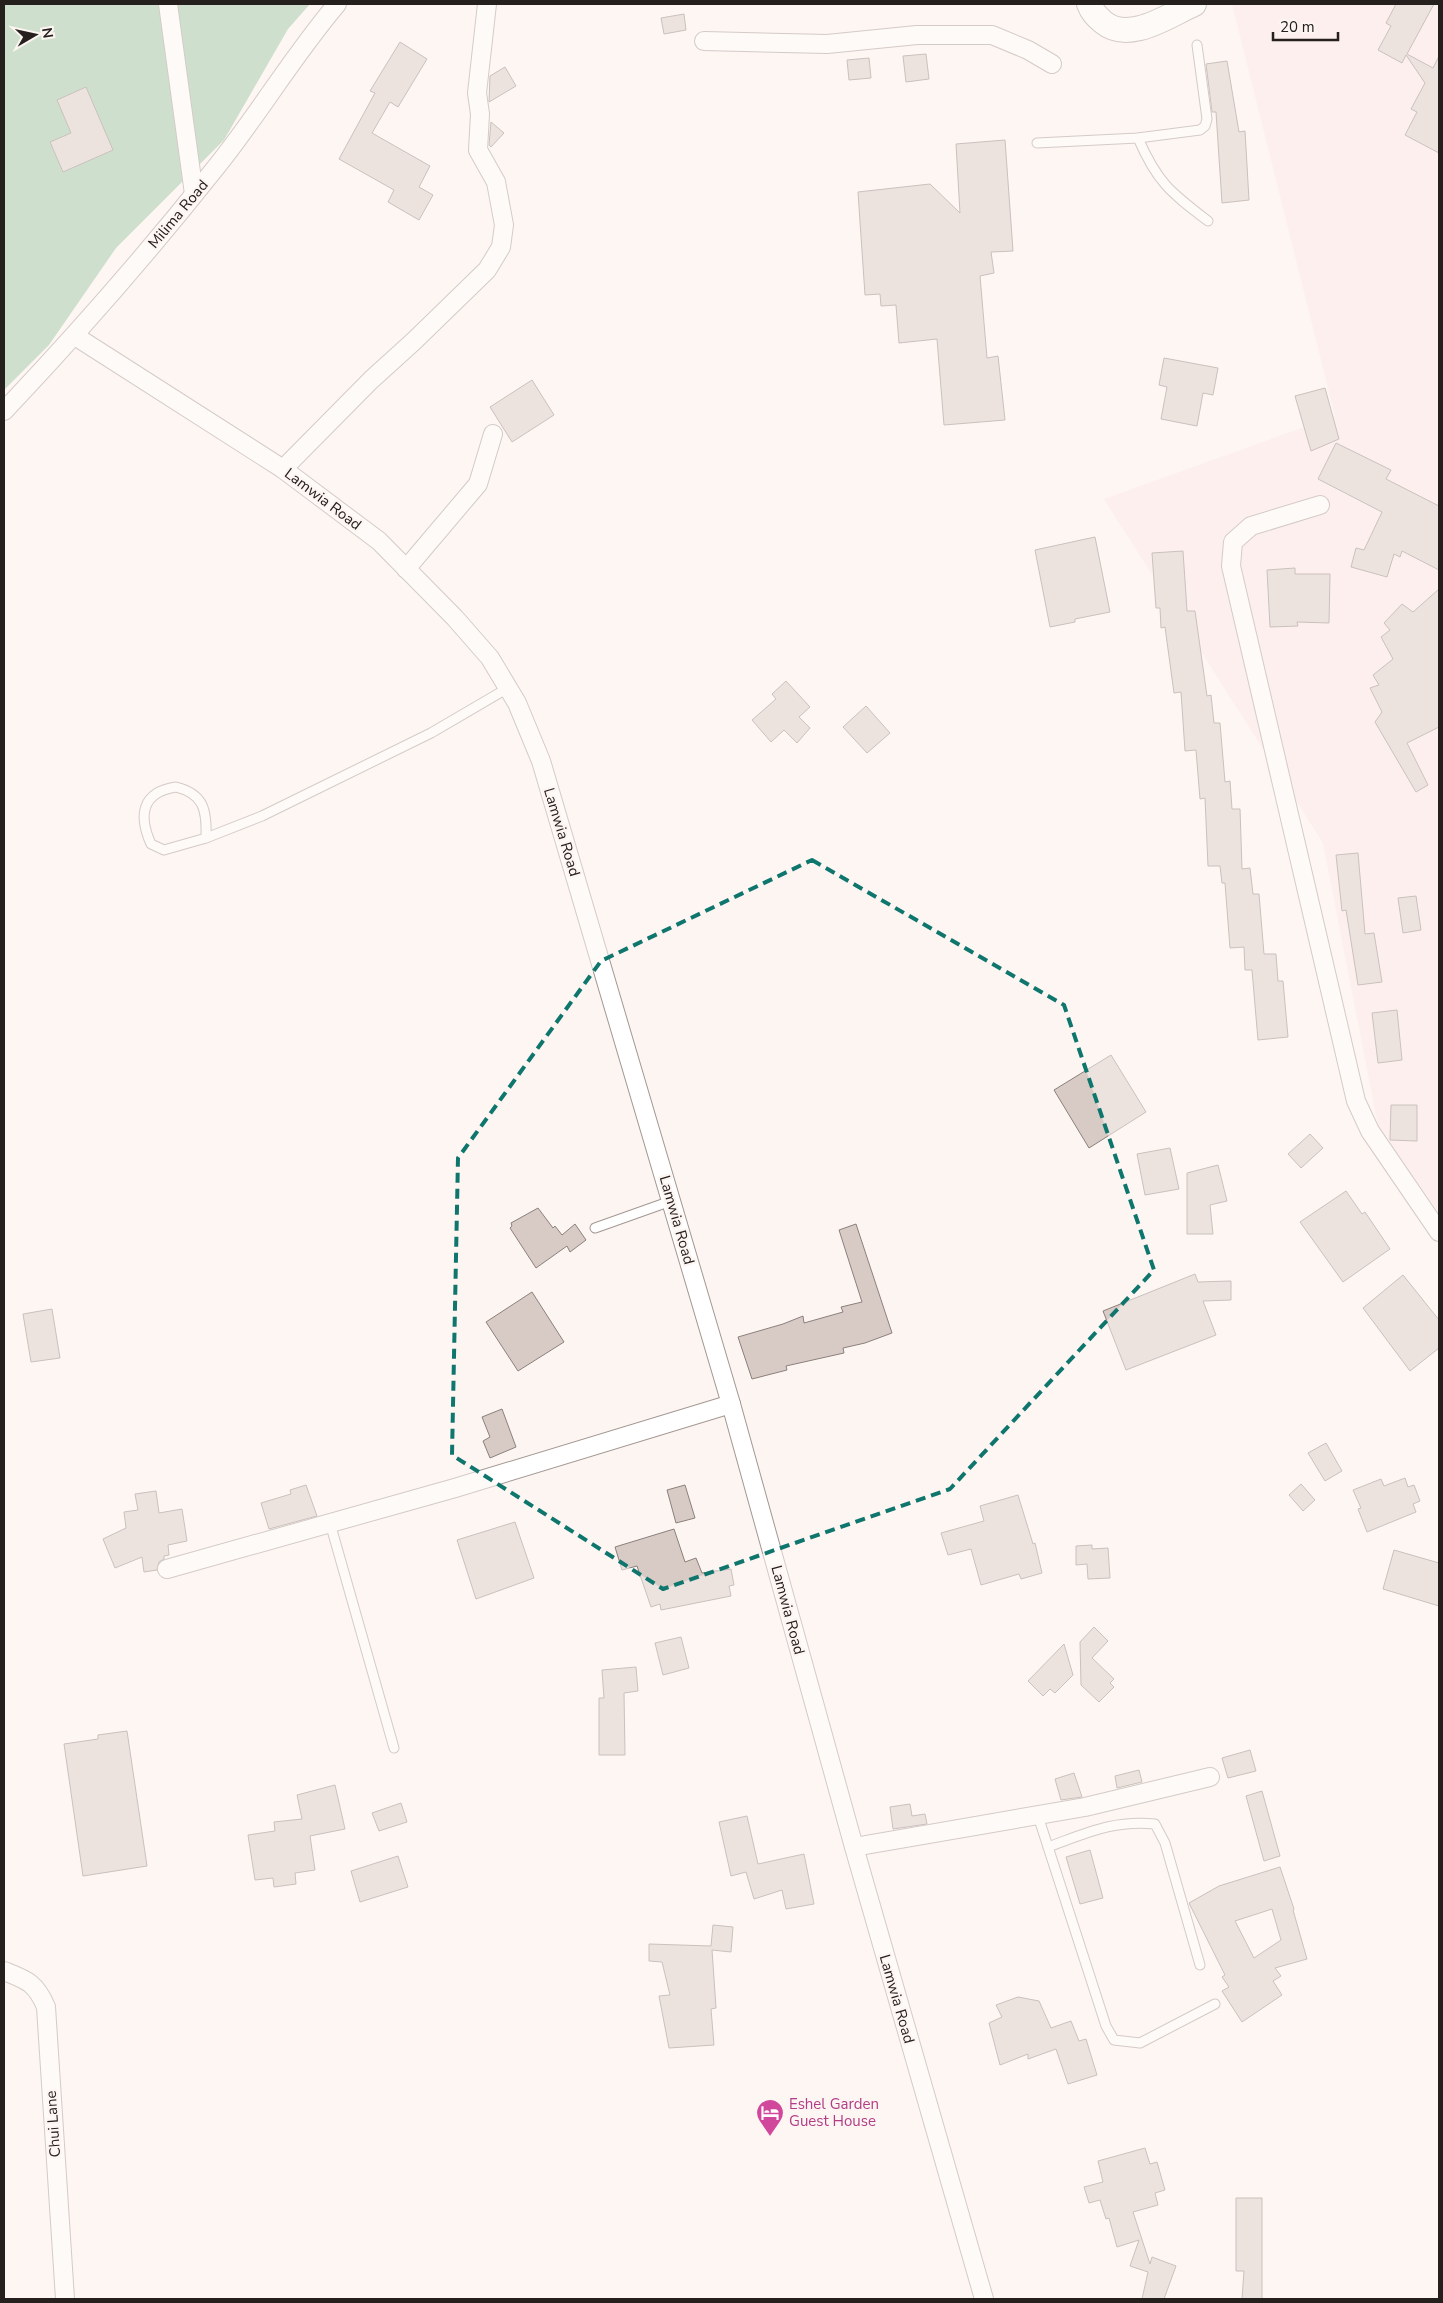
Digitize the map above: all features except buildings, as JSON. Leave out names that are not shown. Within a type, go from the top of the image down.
[{"type":"street","points":[[168,4],[194,194]]},
{"type":"street","name":"Milima Road","points":[[4,411],[75,336],[194,194],[243,133],[266,97],[337,4]]},
{"type":"street","points":[[283,469],[371,380],[414,342],[487,270],[502,247],[504,225],[496,182],[478,150],[480,114],[477,93],[487,4]]},
{"type":"street","points":[[1089,4],[1092,12],[1108,26],[1123,31],[1143,28],[1194,4]]},
{"type":"street","points":[[704,40],[827,44],[917,35],[992,35],[1028,50],[1052,64]]},
{"type":"street","name":"Lamwia Road","points":[[75,336],[283,469],[379,542],[455,618],[490,658],[517,703],[541,761],[731,1404],[854,1846],[984,2299]]},
{"type":"street","points":[[406,568],[478,484],[493,434]]},
{"type":"street","points":[[1320,505],[1251,526],[1233,542],[1231,566],[1356,1101],[1370,1131],[1439,1232]]},
{"type":"street","points":[[167,1569],[455,1488],[731,1404]]},
{"type":"street","points":[[854,1846],[1085,1807],[1210,1777]]},
{"type":"street","name":"Chui Lane","points":[[4,1971],[23,1979],[40,1991],[46,2007],[65,2299]]},
{"type":"lane","points":[[1037,144],[1138,138],[1192,132],[1205,126],[1207,119],[1197,45]]},
{"type":"lane","points":[[1138,138],[1149,163],[1161,182],[1176,197],[1208,221]]},
{"type":"lane","points":[[206,838],[206,825],[200,798],[191,791],[176,787],[163,789],[150,797],[144,811],[144,828],[151,844],[164,850],[206,838],[262,816],[431,733],[508,688]]},
{"type":"lane","points":[[596,1228],[671,1201]]},
{"type":"lane","points":[[330,1523],[394,1748]]},
{"type":"lane","points":[[1038,1816],[1106,2026],[1114,2040],[1140,2043],[1215,2004]]},
{"type":"lane","points":[[1048,1847],[1106,1826],[1132,1822],[1155,1824],[1165,1843],[1200,1965]]},
{"type":"highlighted area","points":[[812,860],[1064,1005],[1154,1270],[950,1489],[663,1589],[452,1455],[458,1158],[601,961]]},
{"type":"shaded area","points":[[1232,4],[1439,4],[1439,1213],[1379,1131],[1323,843],[1104,499],[1335,416]]},
{"type":"green space","points":[[4,4],[310,4],[288,29],[224,140],[116,248],[49,345],[4,390]]},
{"type":"place","name":"Eshel Garden Guest House","points":[[770,2137]]}]
